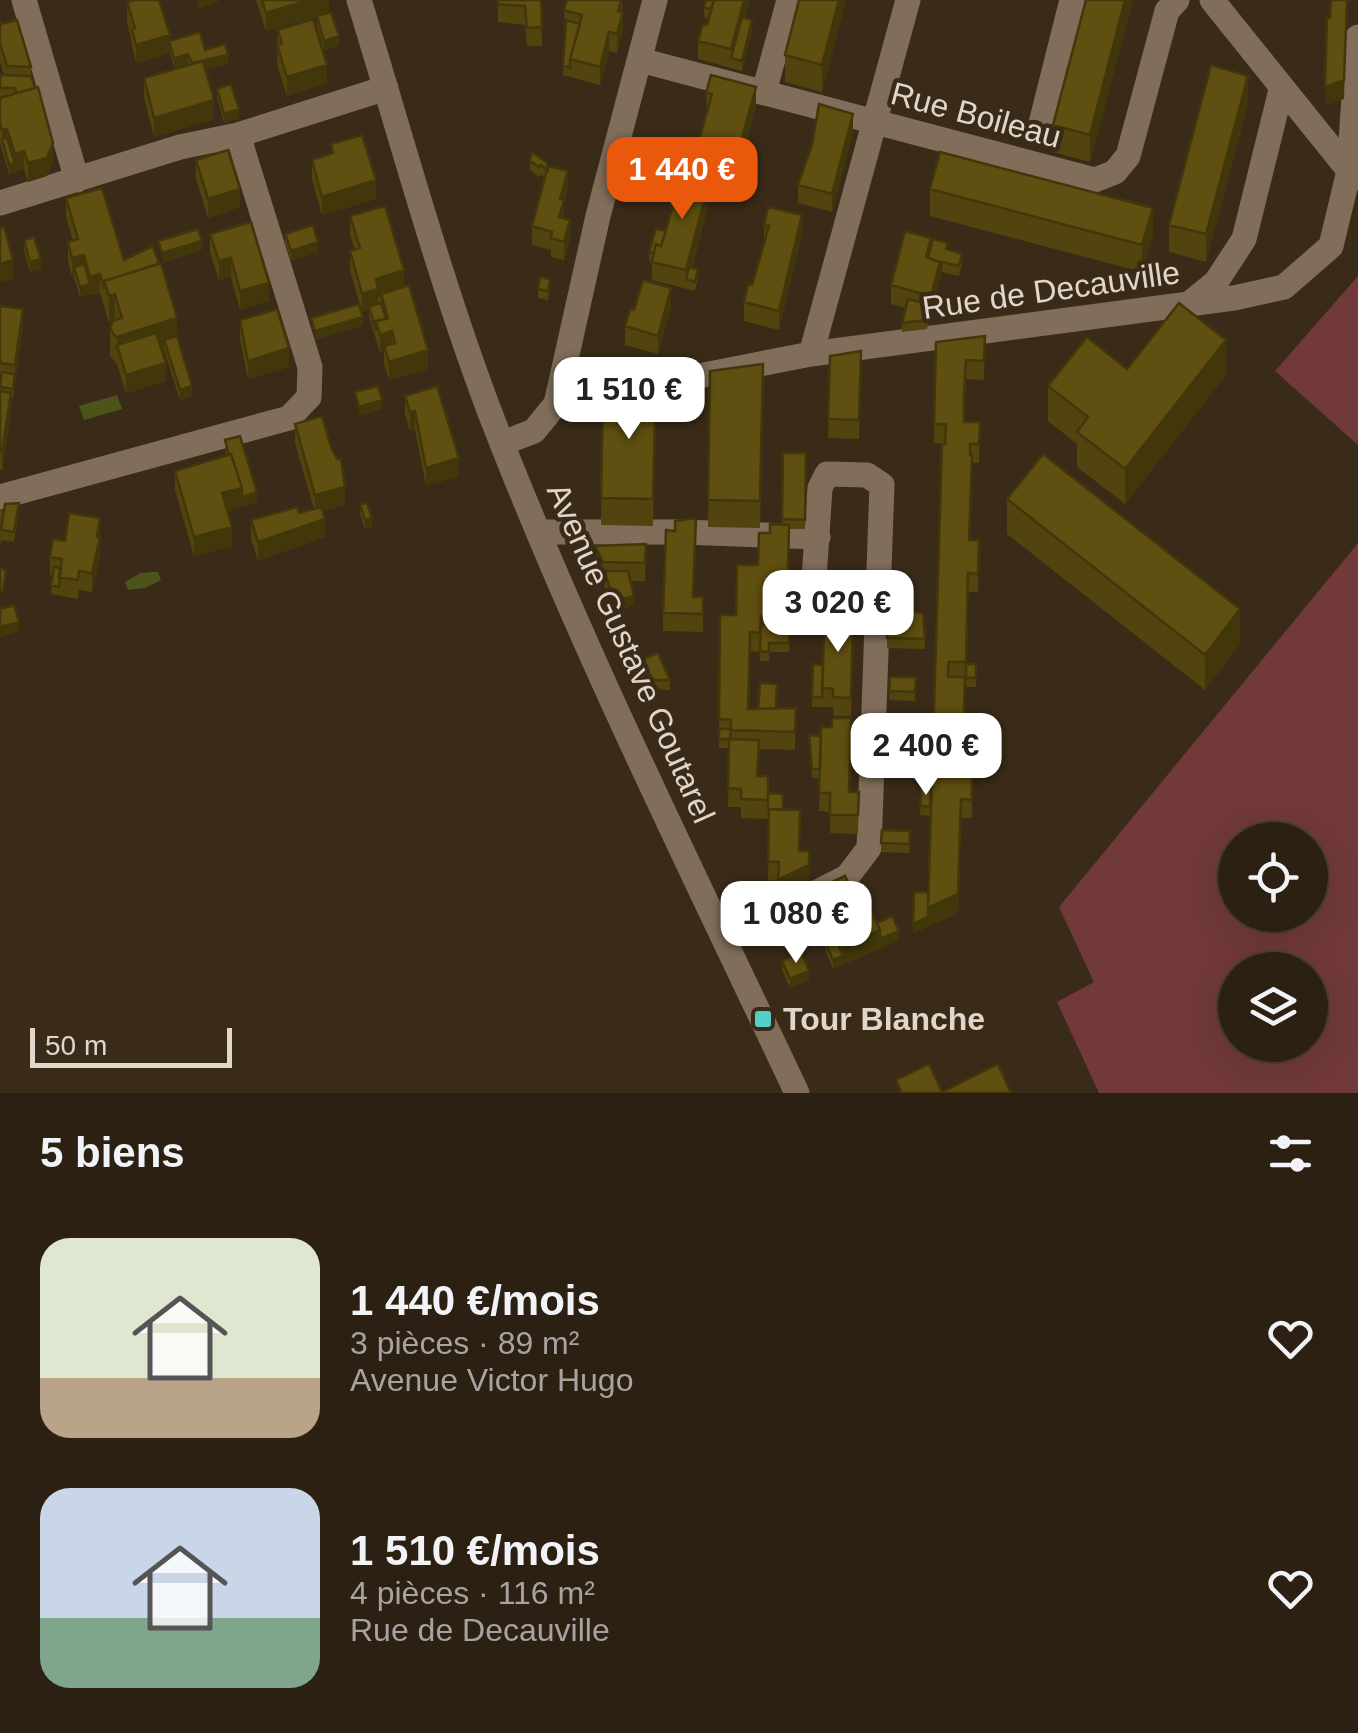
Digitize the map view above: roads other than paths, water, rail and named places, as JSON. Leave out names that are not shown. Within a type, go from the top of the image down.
[{"type":"street","points":[[24,0],[78,180]]},
{"type":"street","name":"Avenue Gustave Goutarel","points":[[359,0],[448,286],[538,532],[798,1093]]},
{"type":"street","points":[[503,443],[534,431],[556,404],[598,216],[655,0]]},
{"type":"street","points":[[764,92],[789,0]]},
{"type":"street","points":[[811,354],[908,0]]},
{"type":"street","points":[[1040,127],[1072,0]]},
{"type":"street","name":"Rue Boileau","points":[[640,60],[1095,180],[1115,172],[1128,156],[1166,11],[1177,0]]},
{"type":"street","points":[[1212,0],[1354,176]]},
{"type":"street","name":"Rue de Decauville","points":[[556,404],[811,354],[1188,304],[1284,287],[1331,246],[1354,176],[1358,37]]},
{"type":"street","points":[[0,203],[386,88]]},
{"type":"street","points":[[1188,304],[1216,282],[1244,239],[1281,90]]},
{"type":"street","points":[[0,498],[290,418],[310,397],[310,367],[238,134]]},
{"type":"street","points":[[726,939],[846,876],[868,848],[878,614],[882,484],[866,475],[827,474],[820,488],[813,595],[821,608],[878,614]]},
{"type":"street","points":[[538,532],[818,537]]},
{"type":"place","name":"Tour Blanche","points":[[763,1019]]}]
